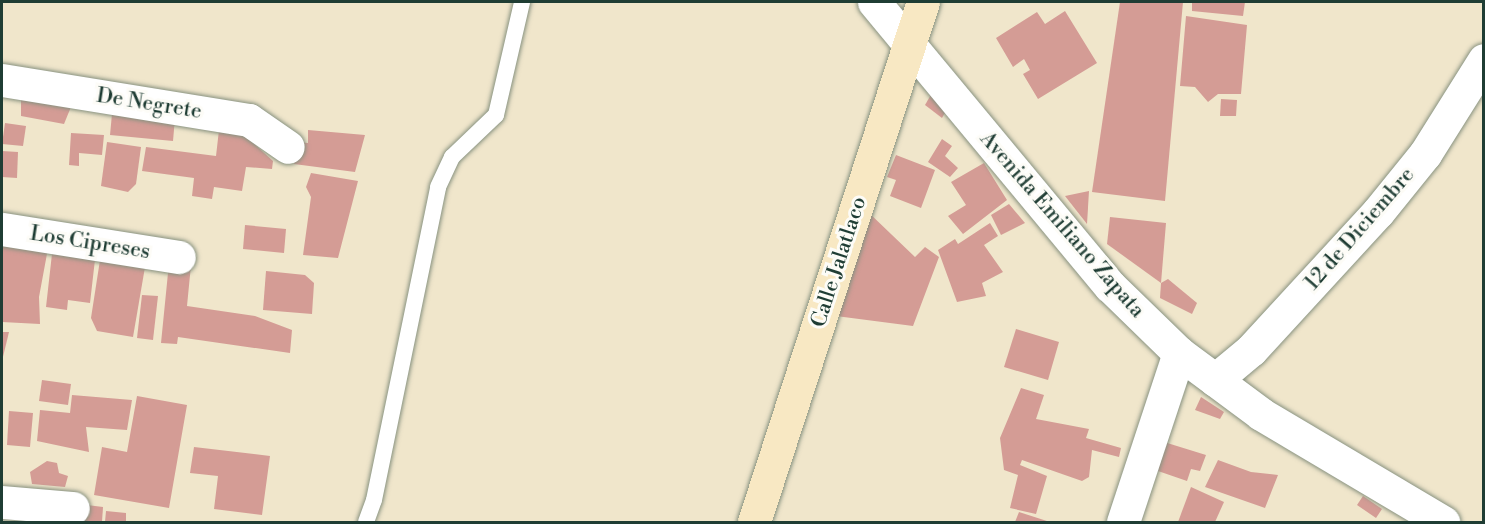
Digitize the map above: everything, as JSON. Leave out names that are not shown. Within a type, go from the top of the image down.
[{"type":"main road","name":"Calle Jalatlaco","points":[[753,521],[923,2]]},
{"type":"street","name":"Avenida Emiliano Zapata","points":[[874,2],[1110,286],[1179,353],[1261,414],[1443,522]]},
{"type":"street","name":"12 de Diciembre","points":[[1215,380],[1251,350],[1378,212],[1425,154],[1484,60]]},
{"type":"street","name":"De Negrete","points":[[2,80],[249,120],[288,147]]},
{"type":"street","name":"Los Cipreses","points":[[2,229],[179,257]]},
{"type":"street","points":[[1123,522],[1179,353]]},
{"type":"street","points":[[2,502],[73,507]]},
{"type":"lane","points":[[366,522],[374,500],[438,187],[452,157],[496,115],[522,2]]},
{"type":"building","points":[[1120,2],[1183,2],[1165,201],[1092,192]]},
{"type":"building","points":[[1192,2],[1245,2],[1243,16],[1192,11]]},
{"type":"building","points":[[1065,11],[1097,63],[1038,99],[1023,74],[1030,70],[1024,59],[1013,67],[996,38],[1037,12],[1045,24]]},
{"type":"building","points":[[1186,16],[1247,25],[1241,94],[1218,94],[1208,102],[1195,87],[1180,86]]},
{"type":"building","points":[[936,86],[946,111],[942,118],[925,105]]},
{"type":"building","points":[[21,88],[73,102],[64,124],[21,116]]},
{"type":"building","points":[[1221,99],[1237,100],[1236,116],[1220,116]]},
{"type":"building","points":[[112,114],[175,118],[173,141],[110,135]]},
{"type":"building","points":[[5,123],[26,126],[23,146],[2,144]]},
{"type":"building","points":[[219,130],[241,132],[273,161],[272,169],[246,167],[242,191],[214,187],[212,199],[192,196],[194,178],[142,171],[146,147],[216,156]]},
{"type":"building","points":[[308,130],[365,135],[355,172],[294,164],[296,142],[308,143]]},
{"type":"building","points":[[71,133],[104,135],[102,155],[79,153],[79,166],[69,165]]},
{"type":"building","points":[[942,139],[952,146],[945,156],[958,168],[950,177],[928,162]]},
{"type":"building","points":[[107,142],[141,147],[136,184],[128,192],[101,186]]},
{"type":"building","points":[[2,151],[18,152],[17,178],[2,177]]},
{"type":"building","points":[[896,155],[935,170],[921,208],[890,196],[896,180],[887,177]]},
{"type":"building","points":[[984,163],[1007,200],[963,234],[948,216],[966,205],[951,182]]},
{"type":"building","points":[[311,173],[358,181],[338,258],[303,255],[311,197],[306,187]]},
{"type":"building","points":[[1089,191],[1087,224],[1065,196]]},
{"type":"building","points":[[1009,204],[1025,223],[1001,235],[991,215]]},
{"type":"building","points":[[867,211],[915,257],[925,247],[939,257],[913,326],[836,316]]},
{"type":"building","points":[[1110,217],[1166,223],[1161,283],[1107,244]]},
{"type":"building","points":[[990,223],[998,236],[984,245],[1003,272],[982,283],[986,296],[957,302],[938,250],[955,239],[958,244]]},
{"type":"building","points":[[245,225],[286,229],[284,253],[243,249]]},
{"type":"building","points":[[49,243],[39,297],[40,324],[2,322],[2,244]]},
{"type":"building","points":[[53,245],[96,251],[90,303],[68,300],[67,310],[46,307]]},
{"type":"building","points":[[100,260],[145,267],[133,337],[97,331],[91,318]]},
{"type":"building","points":[[169,263],[191,265],[187,306],[255,316],[292,330],[290,353],[178,337],[177,344],[161,343]]},
{"type":"building","points":[[266,271],[305,275],[314,283],[312,314],[263,310]]},
{"type":"building","points":[[1168,279],[1197,303],[1192,314],[1160,298],[1161,283]]},
{"type":"building","points":[[142,295],[158,296],[153,340],[137,338]]},
{"type":"building","points":[[1016,329],[1059,342],[1048,380],[1004,367]]},
{"type":"building","points":[[2,332],[9,332],[2,361]]},
{"type":"building","points":[[42,380],[71,384],[68,405],[39,401]]},
{"type":"building","points":[[1021,388],[1044,395],[1036,419],[1089,429],[1086,438],[1121,448],[1119,457],[1092,450],[1089,477],[1082,481],[1022,460],[1020,465],[1047,476],[1036,514],[1010,508],[1018,475],[1004,470],[1000,438]]},
{"type":"building","points":[[72,395],[132,400],[127,430],[86,427],[89,452],[37,441],[40,410],[70,413]]},
{"type":"building","points":[[137,396],[187,405],[169,508],[94,495],[102,447],[127,452]]},
{"type":"building","points":[[1201,397],[1224,412],[1220,419],[1195,410]]},
{"type":"building","points":[[9,411],[33,413],[30,447],[7,445]]},
{"type":"building","points":[[1164,442],[1206,455],[1200,471],[1191,469],[1187,481],[1158,471]]},
{"type":"building","points":[[194,447],[270,456],[262,515],[214,509],[218,476],[190,473]]},
{"type":"building","points":[[1218,460],[1251,472],[1278,475],[1265,508],[1205,487]]},
{"type":"building","points":[[47,461],[57,463],[59,473],[68,476],[65,487],[32,484],[30,472]]},
{"type":"building","points":[[1191,487],[1224,502],[1215,522],[1178,522]]},
{"type":"building","points":[[1363,496],[1382,509],[1376,518],[1357,505]]},
{"type":"building","points":[[79,504],[103,507],[102,522],[79,522]]},
{"type":"building","points":[[106,511],[126,513],[126,522],[105,522]]},
{"type":"building","points":[[1019,512],[1050,522],[1015,522]]}]
